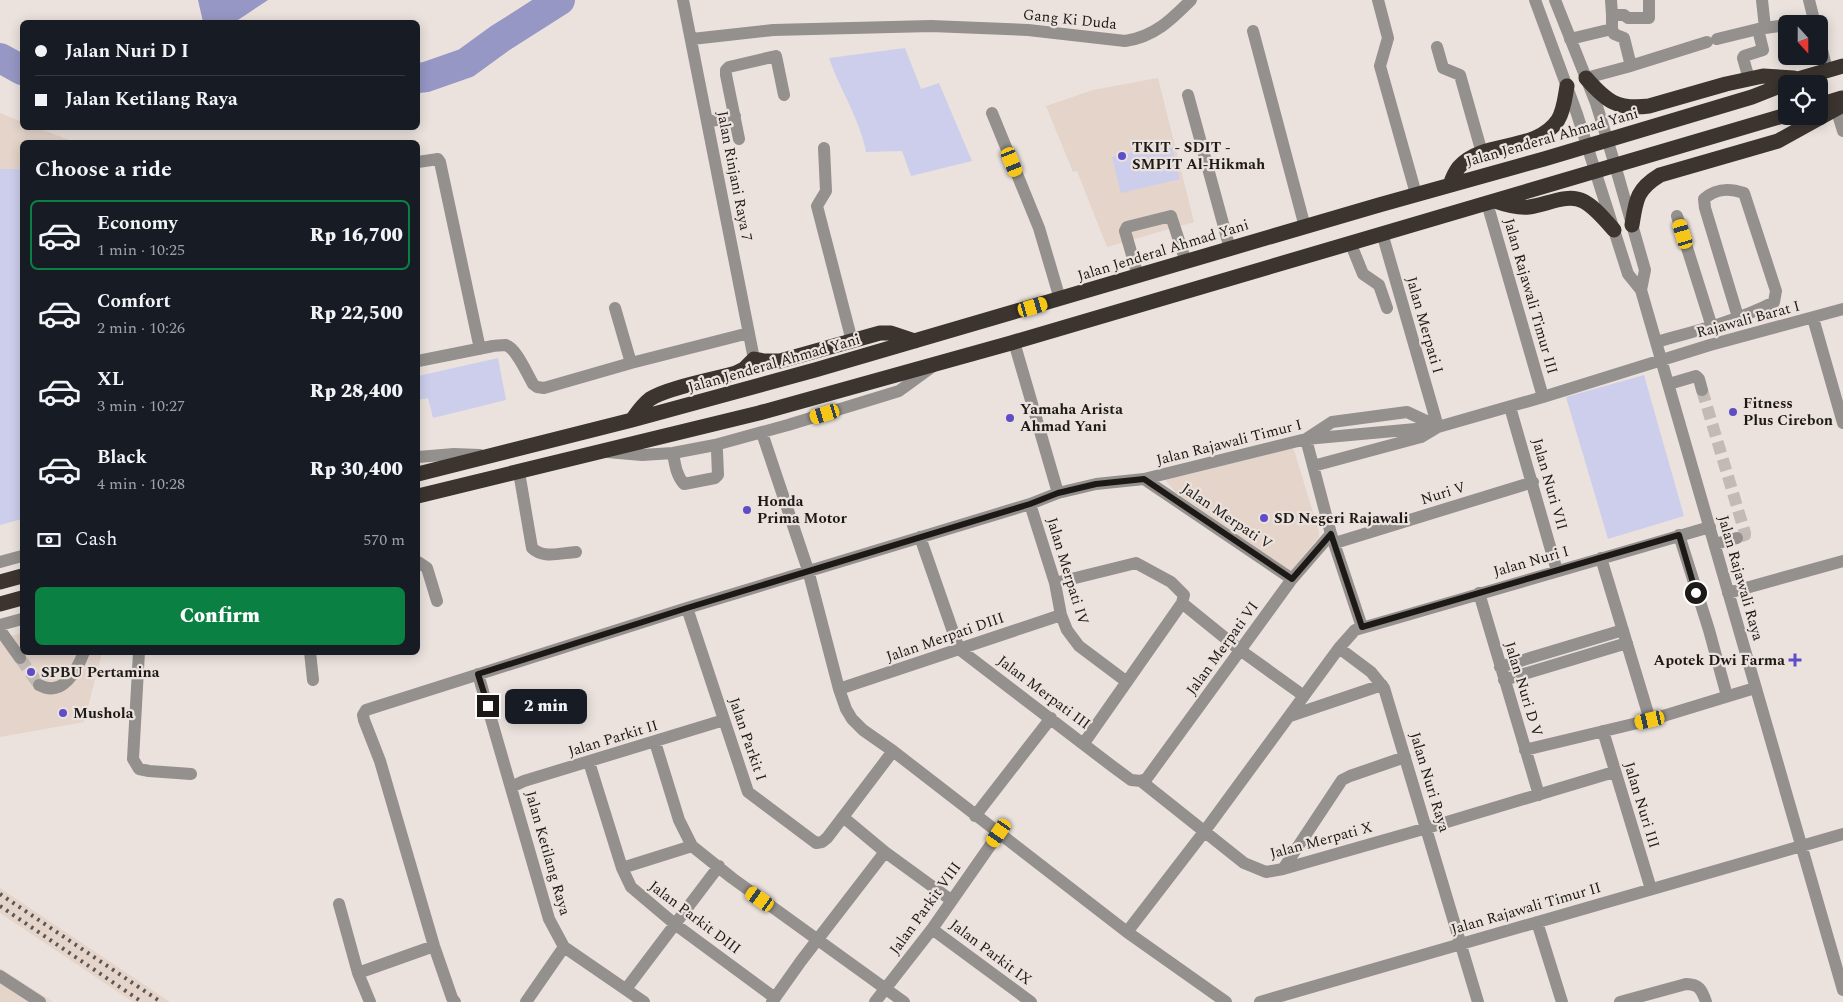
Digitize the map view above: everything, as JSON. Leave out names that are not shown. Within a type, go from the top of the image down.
[{"type":"highway","name":"Jalan Jenderal Ahmad Yani","points":[[1811,75],[1843,66]]},
{"type":"highway","points":[[1586,78],[1598,93],[1616,105],[1638,108],[1649,106],[1746,69],[1763,76],[1778,77]]},
{"type":"highway","points":[[1450,185],[1457,169],[1473,157],[1479,143],[1535,138],[1549,131],[1559,119],[1567,86]]},
{"type":"highway","name":"Jalan Jenderal Ahmad Yani","points":[[420,473],[632,420],[915,341],[1416,194],[1588,146],[1778,86]]},
{"type":"highway","points":[[1828,105],[1841,104]]},
{"type":"highway","points":[[1632,225],[1638,194],[1648,183],[1660,175],[1778,140],[1841,104]]},
{"type":"highway","points":[[420,495],[759,413],[936,364],[1778,116]]},
{"type":"highway","points":[[1490,202],[1521,207],[1566,199],[1578,199],[1597,212],[1614,230]]},
{"type":"highway","points":[[632,420],[642,406],[651,398],[664,392],[736,373],[744,369],[754,356],[764,361],[780,361],[880,333],[891,333],[915,341]]},
{"type":"highway","points":[[0,582],[20,577]]},
{"type":"highway","points":[[0,604],[20,599]]},
{"type":"street","name":"Jalan Rinjani Raya 7","points":[[683,0],[754,356]]},
{"type":"street","name":"Gang Ki Duda","points":[[692,38],[773,30],[931,26],[1028,30],[1125,41],[1150,35],[1166,24],[1191,0]]},
{"type":"street","points":[[1378,0],[1388,38],[1380,66],[1416,194]]},
{"type":"street","name":"Jalan Rajawali Raya","points":[[1535,0],[1588,146],[1628,274],[1641,290],[1800,846],[1837,947],[1843,990]]},
{"type":"street","name":"Jalan Rajawali Raya","points":[[1555,0],[1586,78],[1615,165],[1645,270],[1641,290]]},
{"type":"street","points":[[1611,0],[1612,29],[1614,34],[1624,38],[1631,66]]},
{"type":"street","points":[[1612,15],[1624,15],[1628,18],[1648,18],[1649,0]]},
{"type":"street","points":[[1746,69],[1744,56],[1763,50],[1762,0]]},
{"type":"street","points":[[1809,0],[1813,15]]},
{"type":"street","points":[[1586,78],[1631,66],[1712,40],[1778,26]]},
{"type":"street","points":[[1570,39],[1612,29]]},
{"type":"street","points":[[1253,31],[1305,227]]},
{"type":"street","points":[[1437,47],[1443,68],[1460,75],[1479,143]]},
{"type":"street","points":[[740,139],[726,76],[726,70],[729,67],[776,56],[784,95]]},
{"type":"street","points":[[1826,65],[1827,70]]},
{"type":"street","points":[[1188,95],[1230,249]]},
{"type":"street","points":[[1841,104],[1843,131]]},
{"type":"street","points":[[992,113],[1039,228],[1060,299]]},
{"type":"street","points":[[708,122],[735,116]]},
{"type":"street","points":[[824,148],[826,190],[817,206],[852,341]]},
{"type":"street","points":[[420,162],[434,158],[440,162],[480,348]]},
{"type":"street","points":[[1656,342],[1712,327],[1738,318],[1774,302],[1776,292],[1744,193],[1731,189],[1715,192],[1704,199],[1705,208],[1738,318]]},
{"type":"street","name":"Jalan Rajawali Timur III","points":[[1490,202],[1543,397]]},
{"type":"street","points":[[1138,276],[1125,228],[1144,222],[1171,216],[1186,262]]},
{"type":"street","points":[[1677,216],[1712,327]]},
{"type":"street","name":"Jalan Merpati I","points":[[1382,233],[1438,427]]},
{"type":"street","points":[[1350,242],[1363,274],[1379,285],[1387,308]]},
{"type":"street","points":[[615,308],[631,363]]},
{"type":"street","name":"Rajawali Barat I","points":[[1662,360],[1843,309]]},
{"type":"street","points":[[1812,318],[1843,423]]},
{"type":"street","points":[[420,361],[480,348],[505,345],[511,348],[533,384],[544,388],[631,363],[749,337]]},
{"type":"street","points":[[1014,342],[1058,493]]},
{"type":"street","name":"Jalan Rajawali Timur I","points":[[434,946],[380,761],[363,715],[366,710],[808,570],[1030,504],[1058,493],[1096,484],[1144,479],[1306,439],[1438,427],[1662,360]]},
{"type":"street","points":[[603,452],[642,455],[672,453],[715,445],[762,433],[899,391],[936,364]]},
{"type":"street","points":[[1669,384],[1696,376],[1699,379],[1702,390]]},
{"type":"street","name":"Jalan Nuri VII","points":[[1510,407],[1557,571]]},
{"type":"street","points":[[1313,466],[1421,437],[1438,427]]},
{"type":"street","points":[[762,433],[808,570],[839,689],[846,709],[852,719],[863,730],[893,751],[1127,932],[1226,1002]]},
{"type":"street","points":[[1127,932],[1204,832],[1340,648],[1356,630],[1362,627],[1333,538],[1306,439]]},
{"type":"street","points":[[672,453],[676,471],[681,480],[684,484],[690,484],[715,478],[718,475],[715,445]]},
{"type":"street","name":"Jalan Jenderal Ahmad Yani","points":[[420,457],[454,454],[489,456]]},
{"type":"street","points":[[519,472],[532,548],[537,553],[544,555],[576,552]]},
{"type":"street","name":"Jalan Merpati V","points":[[1144,479],[1292,579]]},
{"type":"street","name":"Nuri V","points":[[1333,538],[1533,482]]},
{"type":"street","points":[[420,504],[439,490]]},
{"type":"street","name":"Jalan Merpati IV","points":[[1030,504],[1055,583],[1061,615],[1067,630],[1074,642],[1126,682]]},
{"type":"street","name":"Jalan Nuri I","points":[[1362,627],[1710,526]]},
{"type":"street","points":[[1679,535],[1709,630],[1727,696]]},
{"type":"street","points":[[920,537],[959,649]]},
{"type":"street","name":"Jalan Merpati VI","points":[[1140,781],[1147,778],[1292,579],[1333,538]]},
{"type":"street","points":[[1715,544],[1737,538]]},
{"type":"street","points":[[0,562],[20,557]]},
{"type":"street","points":[[1601,558],[1650,720]]},
{"type":"street","points":[[1728,593],[1843,561]]},
{"type":"street","points":[[420,563],[427,568],[437,601]]},
{"type":"street","points":[[1055,583],[1136,563],[1171,582],[1184,595],[1182,603],[1084,743]]},
{"type":"street","name":"Jalan Nuri D V","points":[[1478,593],[1539,795]]},
{"type":"street","points":[[1182,603],[1240,650],[1304,696]]},
{"type":"street","name":"Jalan Parkit I","points":[[687,608],[748,792],[816,843],[828,838],[843,817]]},
{"type":"street","name":"Jalan Merpati DIII","points":[[839,689],[1061,615]]},
{"type":"street","points":[[0,625],[20,620]]},
{"type":"street","points":[[0,630],[20,658]]},
{"type":"street","points":[[1500,667],[1624,630]]},
{"type":"street","points":[[1504,680],[1627,644]]},
{"type":"street","name":"Jalan Nuri Raya","points":[[1340,648],[1371,672],[1384,688],[1478,1002]]},
{"type":"street","name":"Jalan Merpati III","points":[[959,649],[1131,780],[1140,781],[1204,832]]},
{"type":"street","points":[[39,685],[46,688],[64,684],[73,675],[83,655]]},
{"type":"street","points":[[139,655],[133,759],[139,769],[149,772],[190,774]]},
{"type":"street","points":[[310,655],[313,680]]},
{"type":"street","name":"Jalan Ketilang Raya","points":[[478,674],[549,919],[564,947],[644,1002]]},
{"type":"street","points":[[1290,716],[1382,685]]},
{"type":"street","points":[[1525,750],[1650,720],[1755,688]]},
{"type":"street","points":[[975,816],[1051,718]]},
{"type":"street","name":"Jalan Parkit II","points":[[511,787],[724,720]]},
{"type":"street","name":"Jalan Nuri III","points":[[1602,731],[1651,889]]},
{"type":"street","points":[[655,742],[679,820],[692,846],[732,878],[904,1002]]},
{"type":"street","points":[[893,751],[843,817],[885,852],[951,900]]},
{"type":"street","points":[[1283,869],[1342,780],[1405,757]]},
{"type":"street","name":"Jalan Parkit DIII","points":[[589,762],[622,868],[635,892],[773,1000]]},
{"type":"street","name":"Jalan Merpati X","points":[[1204,832],[1232,854],[1256,869],[1266,872],[1283,869],[1427,828],[1614,772]]},
{"type":"street","name":"Jalan Parkit VIII","points":[[875,1002],[932,928],[999,833]]},
{"type":"street","name":"Jalan Rajawali Timur II","points":[[1260,1002],[1843,834]]},
{"type":"street","points":[[622,868],[692,846]]},
{"type":"street","points":[[773,1000],[817,939],[885,852]]},
{"type":"street","points":[[626,989],[719,866]]},
{"type":"street","points":[[339,904],[358,973],[370,1002]]},
{"type":"street","points":[[1537,922],[1562,1002]]},
{"type":"street","name":"Jalan Parkit IX","points":[[932,928],[1031,1002]]},
{"type":"street","points":[[358,973],[434,946],[455,1002]]},
{"type":"street","points":[[526,1002],[564,947]]},
{"type":"street","points":[[0,976],[40,1002]]},
{"type":"street","points":[[1620,1002],[1686,984],[1694,984],[1702,990],[1706,1002]]},
{"type":"street","points":[[0,986],[24,1002]]},
{"type":"shaded area","points":[[198,0],[268,0],[238,20],[203,20]]},
{"type":"shaded area","points":[[905,48],[921,89],[939,83],[972,161],[911,176],[902,151],[866,152],[855,116],[829,58]]},
{"type":"shaded area","name":"TKIT - SDIT - SMPIT Al-Hikmah","points":[[1158,78],[1194,222],[1107,247],[1077,171],[1073,172],[1046,106],[1093,90]]},
{"type":"shaded area","points":[[0,113],[20,121],[20,130],[42,130],[70,140],[20,140],[20,169],[0,169]]},
{"type":"shaded area","points":[[1171,143],[1180,179],[1121,193],[1112,157]]},
{"type":"shaded area","points":[[0,169],[20,169],[20,520],[0,525]]},
{"type":"shaded area","points":[[498,358],[506,400],[433,418],[428,398],[420,400],[420,376]]},
{"type":"shaded area","points":[[1644,375],[1684,516],[1608,539],[1566,397]]},
{"type":"shaded area","name":"SD Negeri Rajawali","points":[[1290,446],[1294,450],[1319,537],[1289,573],[1193,504],[1180,497],[1166,481],[1165,477]]},
{"type":"shaded area","points":[[20,634],[20,655],[101,655],[84,722],[0,737],[0,639]]},
{"type":"shaded area","points":[[0,888],[170,1002],[133,1002],[0,913]]},
{"type":"shaded area","points":[[0,968],[53,1002],[0,1002]]},
{"type":"waterway","points":[[420,78],[466,63],[499,39],[560,0]]},
{"type":"waterway","points":[[0,58],[20,69]]},
{"type":"tunnel","points":[[1702,390],[1745,533],[1745,535],[1737,538]]},
{"type":"tunnel","points":[[20,658],[39,685]]},
{"type":"railway","points":[[0,894],[161,1002]]},
{"type":"railway","points":[[0,906],[142,1002]]},
{"type":"place","name":"TKIT - SDIT - SMPIT Al-Hikmah","points":[[1122,156]]},
{"type":"place","name":"Fitness Plus Cirebon","points":[[1733,412]]},
{"type":"place","name":"Yamaha Arista Ahmad Yani","points":[[1010,418]]},
{"type":"place","name":"Honda Prima Motor","points":[[747,510]]},
{"type":"place","name":"SD Negeri Rajawali","points":[[1264,518]]},
{"type":"place","name":"Apotek Dwi Farma","points":[[1795,660]]},
{"type":"place","name":"SPBU Pertamina","points":[[31,672]]},
{"type":"place","name":"Mushola","points":[[63,713]]},
{"type":"route","points":[[488,706],[478,674],[808,570],[1030,504],[1058,493],[1096,484],[1144,479],[1292,579],[1331,534],[1362,627],[1679,535],[1696,593]]}]
